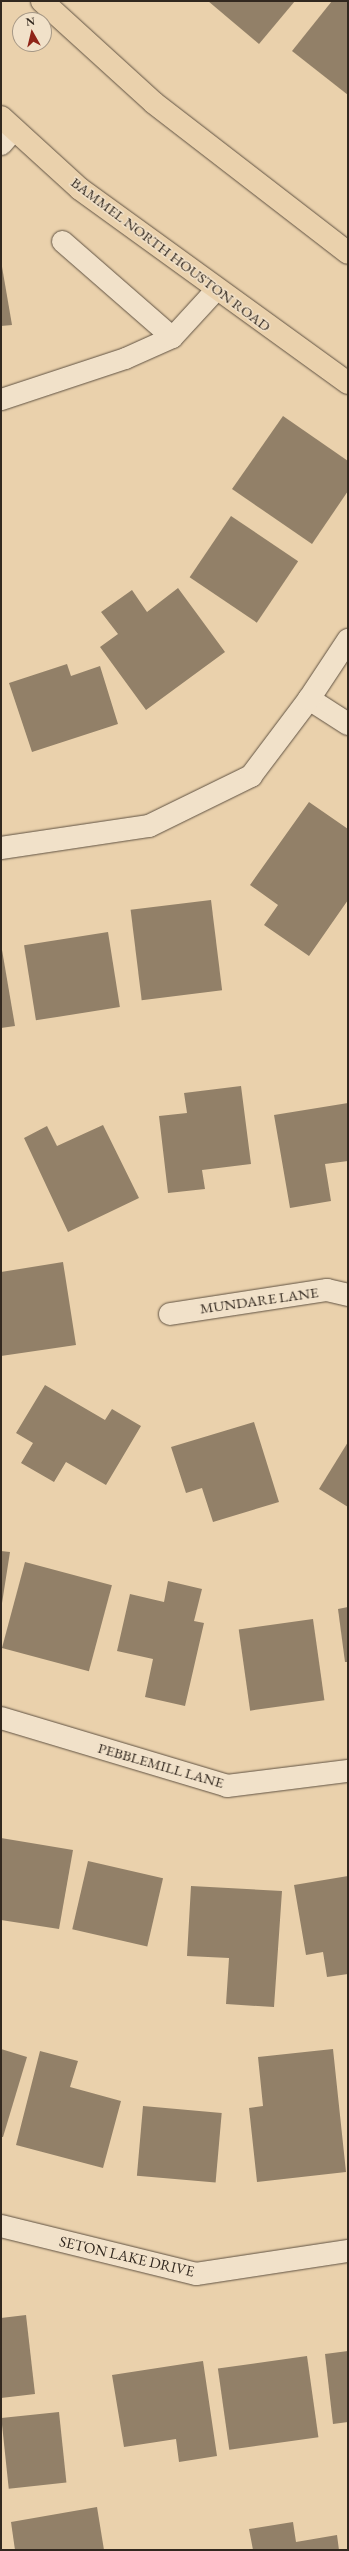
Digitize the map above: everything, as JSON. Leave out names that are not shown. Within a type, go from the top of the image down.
[{"type":"main road","points":[[42,1],[154,103],[348,253]]},
{"type":"main road","name":"BAMMEL NORTH HOUSTON ROAD","points":[[5,130],[80,190],[348,383]]},
{"type":"street","points":[[1,848],[149,826],[251,776],[309,699],[348,640]]},
{"type":"street","points":[[309,699],[348,724]]},
{"type":"street","name":"MUNDARE LANE","points":[[170,1314],[327,1290],[348,1295]]},
{"type":"street","name":"PEBBLEMILL LANE","points":[[1,1718],[227,1786],[348,1771]]},
{"type":"street","name":"SETON LAKE DRIVE","points":[[1,2226],[196,2274],[348,2251]]},
{"type":"lane","points":[[62,241],[172,337]]},
{"type":"lane","points":[[1,399],[125,358],[172,337],[216,289]]},
{"type":"building","points":[[208,1],[295,1],[259,44]]},
{"type":"building","points":[[332,1],[348,1],[348,95],[292,51]]},
{"type":"building","points":[[1,261],[12,325],[1,326]]},
{"type":"building","points":[[283,416],[348,461],[348,491],[312,544],[232,489]]},
{"type":"building","points":[[231,516],[298,561],[257,623],[190,577]]},
{"type":"building","points":[[178,588],[225,652],[146,710],[100,647],[118,634],[101,612],[132,590],[147,612]]},
{"type":"building","points":[[67,664],[71,676],[100,666],[118,724],[32,752],[9,683]]},
{"type":"building","points":[[309,802],[348,829],[348,900],[309,956],[264,925],[278,905],[250,885]]},
{"type":"building","points":[[211,900],[222,990],[142,1000],[131,910]]},
{"type":"building","points":[[108,932],[120,1007],[36,1020],[24,945]]},
{"type":"building","points":[[1,944],[15,1026],[1,1028]]},
{"type":"building","points":[[241,1086],[251,1164],[202,1170],[205,1189],[168,1193],[159,1116],[187,1113],[184,1093]]},
{"type":"building","points":[[348,1103],[348,1161],[325,1164],[331,1201],[290,1208],[274,1115]]},
{"type":"building","points":[[103,1125],[139,1198],[68,1232],[24,1138],[47,1126],[57,1146]]},
{"type":"building","points":[[63,1262],[76,1345],[1,1356],[1,1272]]},
{"type":"building","points":[[45,1385],[105,1420],[112,1409],[141,1426],[106,1485],[66,1462],[54,1482],[21,1463],[33,1443],[16,1433]]},
{"type":"building","points":[[254,1422],[279,1502],[213,1522],[202,1488],[186,1493],[171,1447]]},
{"type":"building","points":[[348,1442],[348,1507],[319,1489]]},
{"type":"building","points":[[1,1551],[10,1552],[2,1603],[1,1603]]},
{"type":"building","points":[[25,1562],[112,1585],[89,1671],[2,1648]]},
{"type":"building","points":[[168,1581],[202,1589],[194,1621],[204,1623],[185,1706],[145,1697],[153,1659],[117,1651],[130,1594],[164,1602]]},
{"type":"building","points":[[348,1607],[348,1662],[345,1662],[338,1609]]},
{"type":"building","points":[[313,1619],[324,1700],[250,1711],[239,1629]]},
{"type":"building","points":[[1,1838],[73,1850],[59,1929],[1,1920]]},
{"type":"building","points":[[88,1861],[163,1878],[147,1947],[72,1929]]},
{"type":"building","points":[[348,1876],[348,1974],[327,1977],[323,1952],[306,1955],[294,1885]]},
{"type":"building","points":[[191,1886],[282,1891],[274,2007],[226,2004],[229,1958],[187,1956]]},
{"type":"building","points":[[1,2049],[27,2057],[3,2137],[1,2137]]},
{"type":"building","points":[[333,2049],[346,2172],[257,2182],[249,2108],[263,2106],[258,2057]]},
{"type":"building","points":[[40,2051],[78,2061],[70,2087],[121,2101],[103,2168],[16,2145]]},
{"type":"building","points":[[143,2106],[222,2113],[216,2183],[137,2176]]},
{"type":"building","points":[[26,2315],[35,2394],[1,2398],[1,2318]]},
{"type":"building","points":[[348,2351],[348,2422],[333,2424],[325,2354]]},
{"type":"building","points":[[307,2356],[318,2437],[229,2450],[218,2369]]},
{"type":"building","points":[[203,2361],[217,2456],[179,2462],[176,2439],[124,2447],[112,2375]]},
{"type":"building","points":[[59,2412],[66,2483],[9,2489],[1,2418]]},
{"type":"building","points":[[97,2507],[104,2550],[15,2550],[11,2522]]},
{"type":"building","points":[[293,2522],[296,2542],[337,2535],[339,2550],[253,2550],[249,2529]]}]
